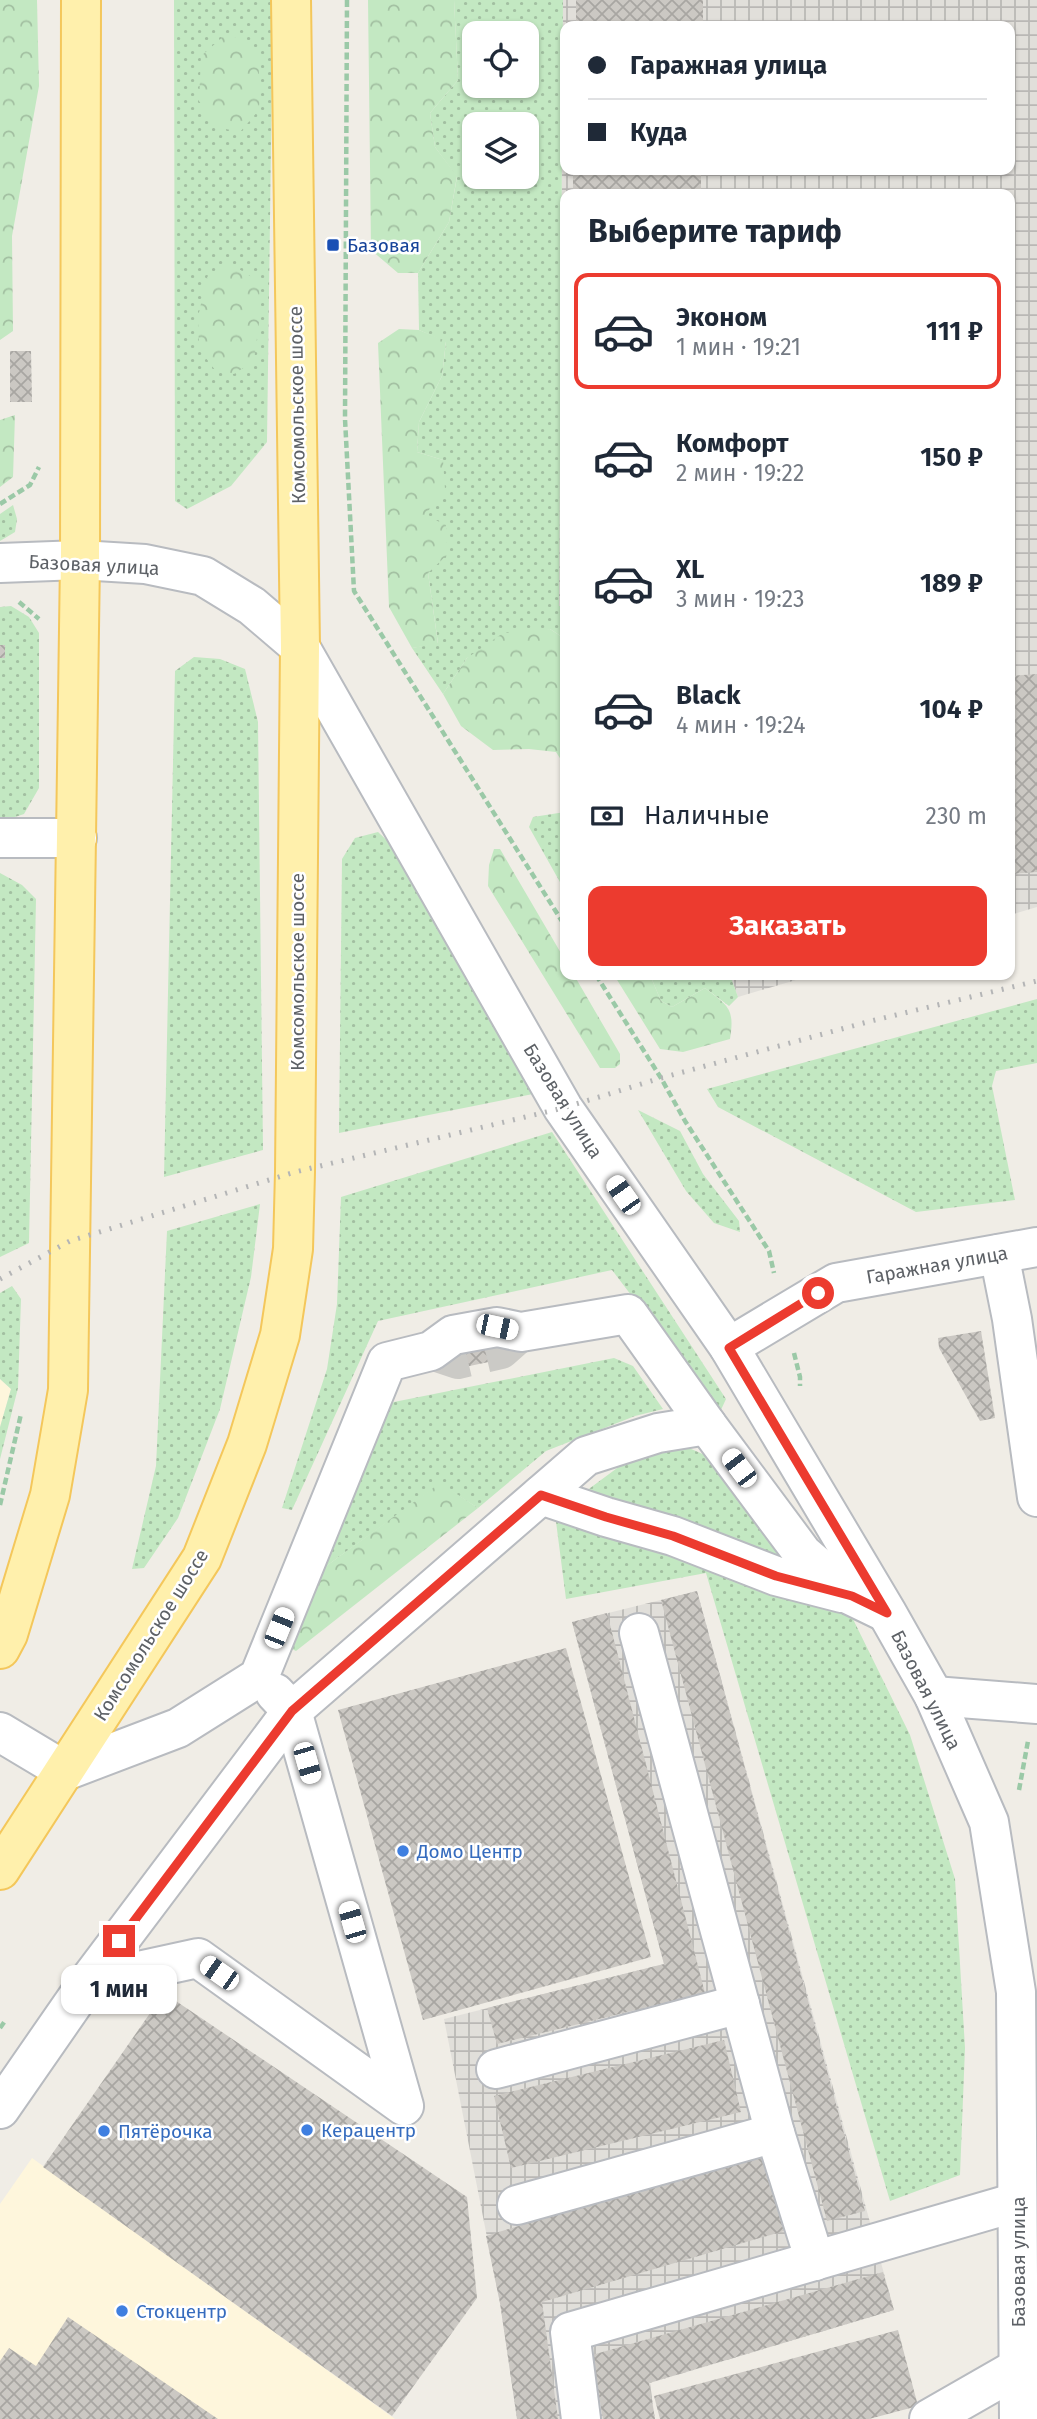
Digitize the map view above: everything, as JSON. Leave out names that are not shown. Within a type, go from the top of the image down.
[{"type":"main road","points":[[0,1649],[8,1634],[50,1495],[68,1390],[80,561],[81,0]]},
{"type":"main road","name":"Комсомольское шоссе","points":[[0,1870],[202,1558],[247,1444],[280,1335],[293,1249],[295,1185],[300,647],[291,0]]},
{"type":"street","name":"Базовая улица","points":[[0,563],[80,561],[145,564],[203,576],[252,606],[300,647],[563,1108],[729,1348],[934,1696],[989,1822],[1016,1992],[1017,2202],[1028,2367],[1019,2419]]},
{"type":"street","points":[[0,838],[77,838]]},
{"type":"street","name":"Гаражная улица","points":[[729,1348],[836,1283],[1037,1247]]},
{"type":"street","points":[[999,1254],[1012,1319],[1037,1497]]},
{"type":"street","points":[[0,1732],[65,1771],[178,1728],[259,1677],[387,1362],[431,1351],[453,1335],[497,1327],[521,1332],[628,1314],[707,1426],[803,1554],[852,1596]]},
{"type":"street","points":[[0,2109],[88,1982],[292,1711],[586,1456],[658,1433],[707,1426]]},
{"type":"street","points":[[541,1495],[673,1536],[776,1576],[852,1596],[887,1613]]},
{"type":"street","points":[[639,1633],[775,2133],[815,2261]]},
{"type":"street","points":[[88,1982],[198,1958],[404,2106],[292,1711],[259,1677]]},
{"type":"street","points":[[934,1696],[1036,1700]]},
{"type":"street","points":[[496,2069],[740,2004]]},
{"type":"street","points":[[517,2204],[775,2133]]},
{"type":"street","points":[[581,2419],[570,2332],[1017,2202]]},
{"type":"street","points":[[929,2419],[1028,2367]]},
{"type":"path","points":[[347,0],[345,419],[354,591],[560,918]]},
{"type":"path","points":[[599,980],[685,1121]]},
{"type":"path","points":[[0,2028],[5,2021]]},
{"type":"shaded area","points":[[563,0],[1037,0],[1037,907],[1015,914],[1015,189],[562,189],[562,175],[1015,175],[1015,21],[563,21]]},
{"type":"shaded area","points":[[560,454],[560,606],[559,606]]},
{"type":"shaded area","points":[[732,980],[796,980],[738,997]]},
{"type":"shaded area","points":[[0,1379],[11,1389],[0,1427]]},
{"type":"shaded area","points":[[697,1591],[894,2310],[650,2383],[655,2419],[517,2419],[500,2303],[444,2019],[664,1964],[572,1622]]},
{"type":"shaded area","name":"Стокцентр","points":[[32,2158],[395,2419],[0,2419],[0,2204]]},
{"type":"green space","points":[[0,0],[37,0],[39,86],[12,236],[13,331],[0,340]]},
{"type":"green space","points":[[174,0],[273,0],[267,442],[231,486],[187,509],[175,501]]},
{"type":"green space","points":[[368,0],[454,0],[458,80],[430,113],[435,147],[457,176],[449,222],[418,273],[398,273],[371,250]]},
{"type":"green space","points":[[454,0],[563,0],[563,21],[560,21],[560,636],[550,629],[467,658],[443,694],[412,648],[438,643],[428,573],[425,515],[443,460],[417,452],[419,422],[442,376],[446,342],[419,330],[418,273],[449,222],[457,177],[435,147],[430,113],[458,80]]},
{"type":"green space","points":[[224,36],[244,38],[258,58],[259,110],[240,132],[216,127],[199,101],[201,56]]},
{"type":"green space","points":[[220,267],[239,269],[258,281],[261,307],[254,361],[234,374],[215,370],[199,349],[198,317],[207,277]]},
{"type":"green space","points":[[399,329],[419,330],[446,341],[442,376],[419,422],[417,452],[443,460],[445,489],[425,515],[446,525],[447,555],[428,573],[438,644],[412,648],[389,607],[378,343]]},
{"type":"green space","points":[[15,415],[13,477],[0,487],[0,420]]},
{"type":"green space","points":[[13,505],[17,519],[15,532],[0,541],[0,514]]},
{"type":"green space","points":[[11,606],[29,617],[39,633],[39,788],[24,814],[0,822],[0,607]]},
{"type":"green space","points":[[550,629],[560,636],[560,758],[556,752],[529,749],[493,750],[461,726],[443,694],[467,658],[503,633]]},
{"type":"green space","points":[[194,657],[220,659],[245,669],[258,722],[263,1150],[164,1177],[175,671]]},
{"type":"green space","points":[[560,813],[560,882],[529,827],[533,817]]},
{"type":"green space","points":[[378,832],[392,845],[538,1093],[339,1133],[342,859],[355,838]]},
{"type":"green space","points":[[494,849],[500,849],[560,951],[560,980],[577,980],[620,1054],[620,1064],[615,1068],[600,1068],[488,886],[489,865]]},
{"type":"green space","points":[[0,873],[22,885],[36,899],[29,1243],[0,1257]]},
{"type":"green space","points":[[617,980],[652,980],[661,1001],[672,1007],[705,988],[728,1009],[731,1020],[730,1039],[683,1052],[660,1049]]},
{"type":"green space","points":[[652,980],[732,980],[738,997],[729,1006],[705,988],[672,1007],[661,1001]]},
{"type":"green space","points":[[1037,999],[1037,1063],[996,1071],[992,1086],[1015,1200],[916,1212],[718,1107],[707,1089]]},
{"type":"green space","points":[[638,1110],[680,1131],[703,1174],[739,1221],[740,1232],[714,1223],[686,1191]]},
{"type":"green space","points":[[552,1132],[726,1399],[720,1412],[612,1270],[378,1321],[292,1510],[282,1508],[327,1369],[337,1304],[341,1197]]},
{"type":"green space","points":[[260,1204],[251,1277],[220,1409],[178,1518],[144,1568],[132,1569],[156,1466],[167,1231]]},
{"type":"green space","points":[[12,1286],[21,1299],[18,1388],[0,1459],[0,1427],[11,1389],[0,1379],[0,1293]]},
{"type":"green space","points":[[614,1358],[633,1366],[663,1409],[635,1416],[546,1451],[478,1508],[440,1484],[318,1572],[379,1416],[394,1402]]},
{"type":"green space","points":[[680,1444],[707,1456],[785,1562],[849,1611],[910,1735],[955,1879],[965,2048],[960,2175],[890,2201],[706,1573],[566,1599],[555,1514],[628,1460]]},
{"type":"green space","points":[[440,1483],[478,1508],[296,1651],[288,1647],[318,1572]]},
{"type":"building","points":[[576,0],[703,0],[703,21],[576,21]]},
{"type":"building","points":[[573,175],[701,175],[701,189],[573,189]]},
{"type":"building","points":[[10,351],[31,351],[32,402],[10,402]]},
{"type":"building","points":[[0,645],[5,645],[5,658],[0,658]]},
{"type":"building","points":[[1037,674],[1037,872],[1015,874],[1015,676]]},
{"type":"building","points":[[497,1327],[503,1359],[460,1368],[453,1335]]},
{"type":"building","points":[[981,1331],[995,1418],[980,1421],[939,1348],[938,1338]]},
{"type":"building","points":[[697,1591],[865,2211],[827,2221],[661,1600]]},
{"type":"building","points":[[607,1613],[705,1993],[497,2044],[487,2008],[664,1964],[572,1622]]},
{"type":"building","points":[[566,1648],[651,1957],[423,2020],[338,1710]]},
{"type":"building","points":[[164,1993],[467,2197],[477,2298],[392,2416],[43,2167]]},
{"type":"building","points":[[724,2040],[741,2112],[511,2168],[494,2096]]},
{"type":"building","points":[[759,2151],[784,2231],[542,2302],[558,2419],[517,2419],[500,2303],[486,2236]]},
{"type":"building","points":[[883,2272],[894,2310],[649,2383],[655,2419],[603,2419],[592,2355]]},
{"type":"building","points":[[68,2317],[218,2419],[0,2419],[0,2361],[9,2348],[36,2366]]},
{"type":"building","points":[[898,2330],[918,2406],[869,2419],[660,2419],[654,2396]]},
{"type":"tunnel","points":[[431,1351],[458,1360],[501,1350],[521,1332]]},
{"type":"railway","points":[[0,1279],[70,1241],[295,1172],[563,1108],[661,1078],[871,1021],[1037,981]]},
{"type":"place","name":"Базовая","points":[[333,245]]},
{"type":"place","name":"Домо Центр","points":[[403,1851]]},
{"type":"place","name":"Керацентр","points":[[307,2130]]},
{"type":"place","name":"Пятёрочка","points":[[104,2131]]},
{"type":"place","name":"Стокцентр","points":[[122,2311]]},
{"type":"route","points":[[119,1941],[292,1711],[541,1495],[673,1536],[776,1576],[852,1596],[887,1613],[729,1348],[818,1293]]}]
